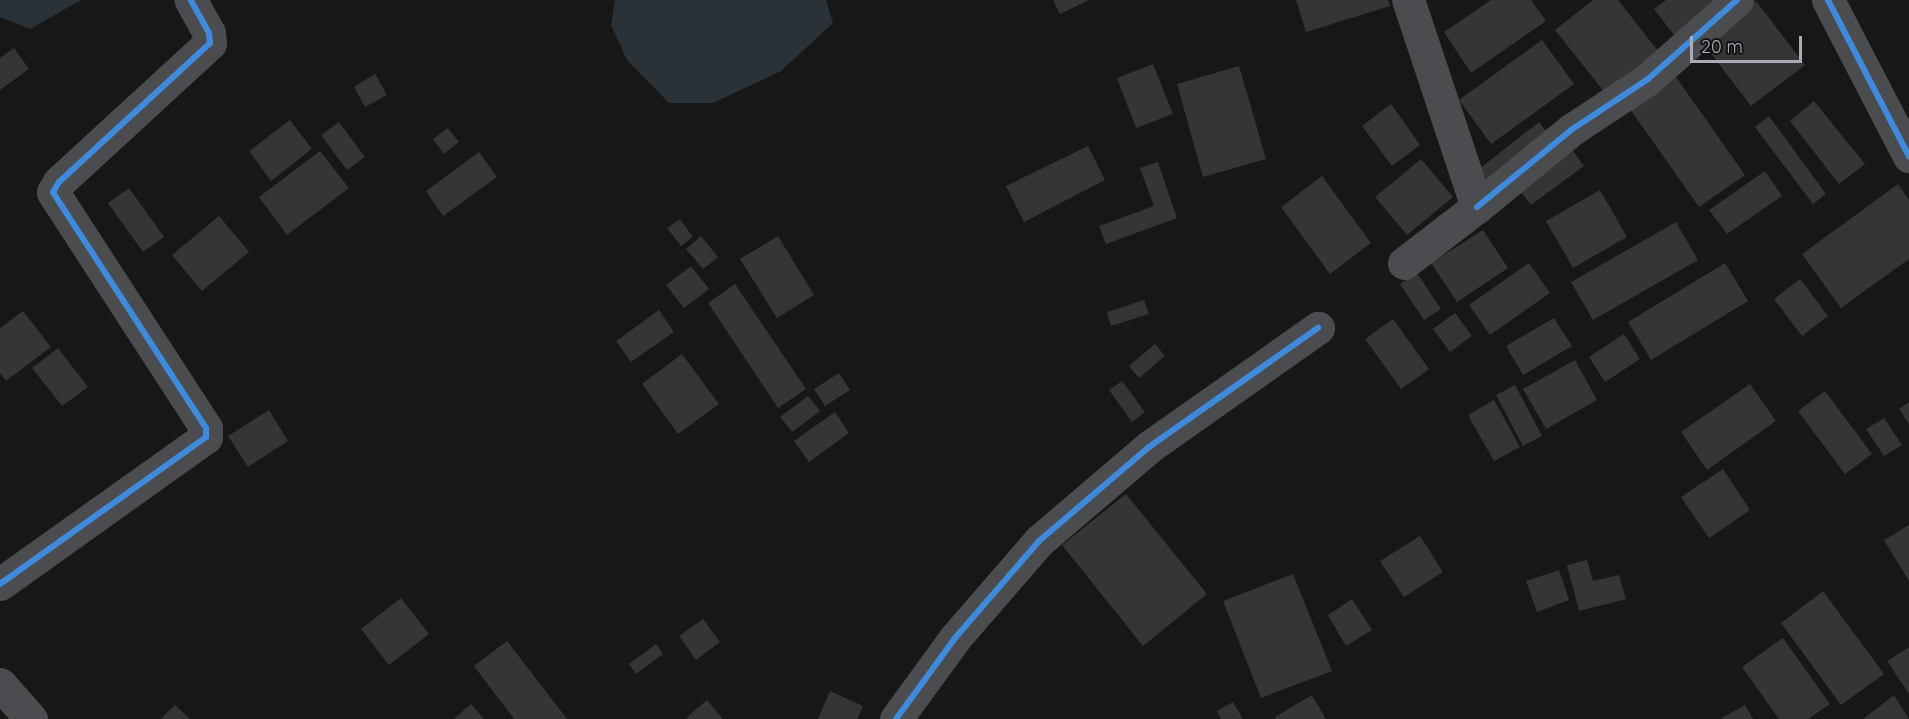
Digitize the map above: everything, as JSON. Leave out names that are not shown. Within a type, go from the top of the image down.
[{"type":"street","points":[[0,584],[206,437],[206,428],[53,192],[59,182],[210,43],[209,33],[191,0]]},
{"type":"street","points":[[1408,0],[1477,207]]},
{"type":"street","points":[[1404,263],[1571,130],[1648,79],[1737,0]]},
{"type":"street","points":[[1828,0],[1909,156]]},
{"type":"street","points":[[896,719],[955,638],[1039,541],[1149,447],[1318,328]]},
{"type":"street","points":[[0,684],[30,719]]},
{"type":"shaded area","points":[[0,0],[81,0],[30,29],[0,17]]},
{"type":"shaded area","points":[[615,0],[826,0],[833,23],[781,71],[713,103],[669,103],[627,60],[611,25]]},
{"type":"building","points":[[1053,0],[1089,0],[1060,14]]},
{"type":"building","points":[[1296,0],[1388,0],[1390,6],[1306,32]]},
{"type":"building","points":[[1491,0],[1531,0],[1546,21],[1471,73],[1444,32]]},
{"type":"building","points":[[1593,0],[1618,0],[1662,56],[1609,98],[1555,30]]},
{"type":"building","points":[[1666,0],[1728,0],[1677,39],[1654,9]]},
{"type":"building","points":[[1756,1],[1805,65],[1751,106],[1703,43]]},
{"type":"building","points":[[1542,40],[1574,84],[1491,144],[1459,100]]},
{"type":"building","points":[[14,48],[29,69],[0,90],[0,58]]},
{"type":"building","points":[[1153,64],[1173,114],[1136,128],[1117,78]]},
{"type":"building","points":[[1239,66],[1266,159],[1203,177],[1177,84]]},
{"type":"building","points":[[375,74],[387,95],[365,107],[354,87]]},
{"type":"building","points":[[1676,77],[1745,175],[1699,207],[1630,109]]},
{"type":"building","points":[[1814,101],[1865,164],[1839,184],[1790,121]]},
{"type":"building","points":[[1391,104],[1420,145],[1392,166],[1362,126]]},
{"type":"building","points":[[1769,116],[1826,194],[1813,204],[1755,127]]},
{"type":"building","points":[[290,120],[312,149],[271,181],[249,151]]},
{"type":"building","points":[[339,122],[365,157],[347,170],[321,135]]},
{"type":"building","points":[[1539,122],[1554,141],[1494,189],[1479,169]]},
{"type":"building","points":[[448,128],[459,142],[444,154],[433,139]]},
{"type":"building","points":[[1088,146],[1105,180],[1024,222],[1006,186]]},
{"type":"building","points":[[1571,148],[1584,166],[1531,205],[1518,188]]},
{"type":"building","points":[[320,151],[349,188],[287,235],[259,197]]},
{"type":"building","points":[[479,152],[497,177],[443,216],[426,191]]},
{"type":"building","points":[[1421,159],[1453,197],[1407,235],[1375,197]]},
{"type":"building","points":[[1158,162],[1177,218],[1106,244],[1099,226],[1154,206],[1140,168]]},
{"type":"building","points":[[1765,171],[1782,196],[1727,234],[1709,210]]},
{"type":"building","points":[[1322,176],[1371,243],[1330,274],[1281,207]]},
{"type":"building","points":[[1898,184],[1909,200],[1909,259],[1841,308],[1802,254]]},
{"type":"building","points":[[129,188],[164,237],[143,252],[108,203]]},
{"type":"building","points":[[1600,190],[1627,237],[1573,268],[1546,221]]},
{"type":"building","points":[[219,216],[249,252],[202,291],[172,255]]},
{"type":"building","points":[[680,219],[693,237],[681,246],[667,228]]},
{"type":"building","points":[[1676,222],[1698,260],[1593,320],[1571,282]]},
{"type":"building","points":[[1483,230],[1508,268],[1457,302],[1431,263]]},
{"type":"building","points":[[701,236],[718,257],[703,269],[686,249]]},
{"type":"building","points":[[778,236],[814,295],[777,318],[740,259]]},
{"type":"building","points":[[1529,263],[1550,293],[1490,335],[1469,305]]},
{"type":"building","points":[[1725,263],[1748,301],[1651,360],[1628,322]]},
{"type":"building","points":[[691,266],[709,289],[684,308],[666,285]]},
{"type":"building","points":[[1417,273],[1441,309],[1424,320],[1400,284]]},
{"type":"building","points":[[1800,279],[1828,316],[1802,336],[1774,299]]},
{"type":"building","points":[[735,284],[806,389],[778,408],[708,303]]},
{"type":"building","points":[[1144,300],[1149,314],[1111,326],[1107,312]]},
{"type":"building","points":[[659,310],[674,332],[631,362],[616,341]]},
{"type":"building","points":[[23,311],[51,347],[6,381],[0,373],[0,328]]},
{"type":"building","points":[[1455,313],[1472,336],[1450,352],[1433,329]]},
{"type":"building","points":[[1554,318],[1572,346],[1523,375],[1506,346]]},
{"type":"building","points":[[1393,319],[1429,369],[1401,389],[1365,339]]},
{"type":"building","points":[[1624,334],[1640,359],[1605,382],[1589,357]]},
{"type":"building","points":[[1155,344],[1165,356],[1139,378],[1129,366]]},
{"type":"building","points":[[58,348],[88,387],[62,406],[32,368]]},
{"type":"building","points":[[682,354],[719,404],[678,434],[642,384]]},
{"type":"building","points":[[1575,360],[1597,400],[1546,429],[1523,389]]},
{"type":"building","points":[[839,373],[850,390],[825,406],[814,389]]},
{"type":"building","points":[[1122,381],[1145,412],[1132,422],[1109,390]]},
{"type":"building","points":[[1750,384],[1776,421],[1707,470],[1681,432]]},
{"type":"building","points":[[1515,385],[1542,436],[1523,446],[1496,395]]},
{"type":"building","points":[[1825,391],[1872,454],[1845,474],[1798,411]]},
{"type":"building","points":[[808,396],[820,411],[792,432],[780,417]]},
{"type":"building","points":[[1494,400],[1520,447],[1494,461],[1468,415]]},
{"type":"building","points":[[1909,402],[1909,424],[1899,409]]},
{"type":"building","points":[[269,410],[288,441],[248,467],[228,436]]},
{"type":"building","points":[[835,412],[849,433],[809,462],[794,441]]},
{"type":"building","points":[[1884,418],[1902,445],[1884,456],[1866,429]]},
{"type":"building","points":[[1723,469],[1750,510],[1709,538],[1681,497]]},
{"type":"building","points":[[1126,494],[1207,594],[1143,646],[1062,545]]},
{"type":"building","points":[[1909,525],[1909,581],[1884,540]]},
{"type":"building","points":[[1420,536],[1443,572],[1404,597],[1380,561]]},
{"type":"building","points":[[1587,560],[1593,581],[1619,575],[1626,599],[1579,611],[1567,565]]},
{"type":"building","points":[[1559,570],[1569,600],[1537,612],[1526,581]]},
{"type":"building","points":[[1293,574],[1332,671],[1261,698],[1223,601]]},
{"type":"building","points":[[1823,591],[1884,674],[1841,705],[1781,623]]},
{"type":"building","points":[[401,598],[429,634],[389,665],[361,629]]},
{"type":"building","points":[[1352,599],[1372,630],[1346,646],[1328,615]]},
{"type":"building","points":[[703,619],[720,642],[696,660],[679,636]]},
{"type":"building","points":[[1783,638],[1830,704],[1808,719],[1779,719],[1742,667]]},
{"type":"building","points":[[507,641],[567,719],[514,719],[474,666]]},
{"type":"building","points":[[656,644],[663,654],[636,674],[629,664]]},
{"type":"building","points":[[1909,647],[1909,694],[1887,661]]},
{"type":"building","points":[[830,691],[863,706],[857,719],[818,719]]},
{"type":"building","points":[[1312,695],[1326,719],[1276,719],[1275,717]]},
{"type":"building","points":[[1894,695],[1909,719],[1863,719]]},
{"type":"building","points":[[707,700],[723,719],[688,719],[687,717]]},
{"type":"building","points":[[1233,702],[1243,719],[1221,719],[1217,711]]},
{"type":"building","points":[[471,704],[484,719],[454,719]]},
{"type":"building","points":[[175,705],[190,719],[161,719]]},
{"type":"building","points":[[1745,705],[1753,719],[1720,719]]},
{"type":"cycle path","points":[[0,584],[206,437],[206,428],[53,192],[59,182],[210,43],[209,33],[191,0]]},
{"type":"cycle path","points":[[1477,207],[1571,130],[1648,79],[1737,0]]},
{"type":"cycle path","points":[[1828,0],[1909,156]]},
{"type":"cycle path","points":[[896,719],[955,638],[1039,541],[1149,447],[1318,328]]}]
